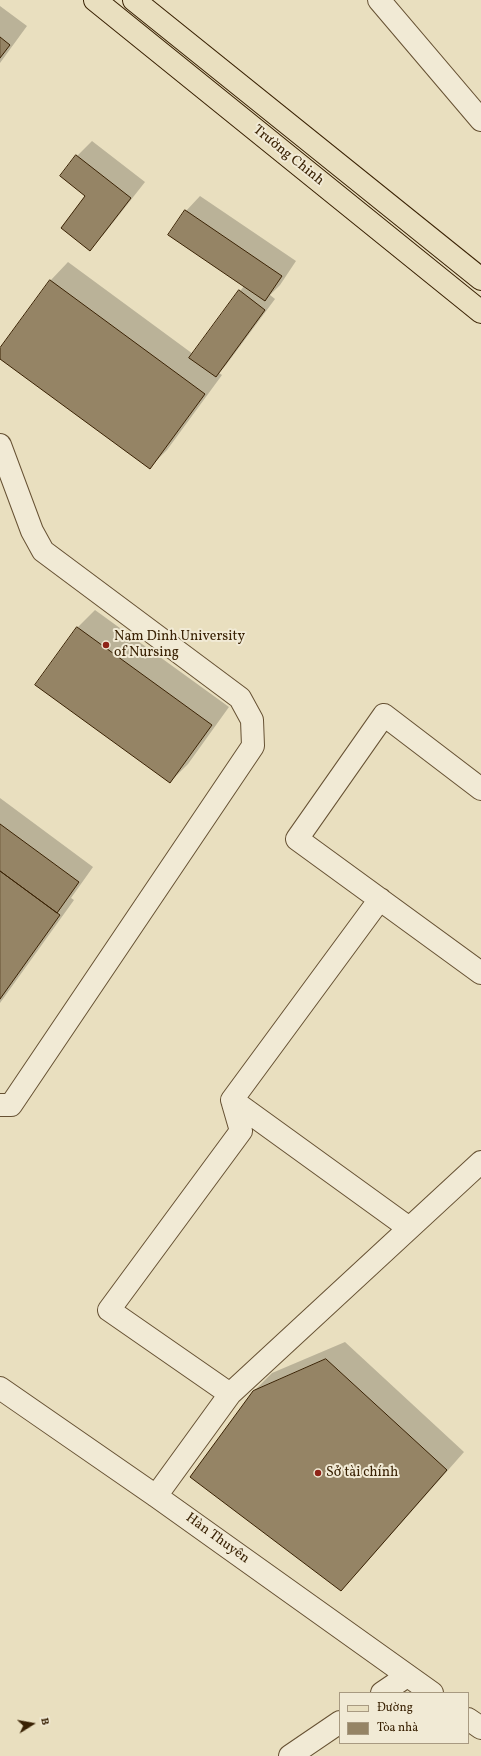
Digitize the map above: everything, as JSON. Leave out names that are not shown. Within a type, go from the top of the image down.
[{"type":"main road","name":"Trường Chinh","points":[[95,0],[481,312]]},
{"type":"main road","name":"Trường Chinh","points":[[134,0],[481,279]]},
{"type":"street","points":[[379,0],[481,120]]},
{"type":"street","points":[[0,445],[32,531],[43,551],[240,698],[252,720],[253,746],[11,1105],[0,1105]]},
{"type":"street","points":[[481,789],[384,715],[297,839],[481,973]]},
{"type":"street","points":[[232,1100],[380,899]]},
{"type":"street","points":[[232,1100],[409,1228]]},
{"type":"street","points":[[230,1394],[109,1310],[241,1131],[232,1100]]},
{"type":"street","points":[[156,1496],[230,1394],[481,1162]]},
{"type":"street","name":"Hàn Thuyên","points":[[0,1388],[156,1496],[431,1692]]},
{"type":"street","points":[[383,1692],[407,1676]]},
{"type":"street","points":[[469,1720],[481,1728]]},
{"type":"street","points":[[290,1756],[339,1723]]},
{"type":"building","points":[[0,37],[10,45],[0,58]]},
{"type":"building","points":[[76,155],[131,198],[90,251],[61,228],[85,196],[60,176]]},
{"type":"building","points":[[185,210],[282,276],[265,301],[168,235]]},
{"type":"building","points":[[50,280],[205,394],[150,469],[0,359],[0,348]]},
{"type":"building","points":[[239,290],[265,310],[216,377],[189,358]]},
{"type":"building","points":[[77,627],[212,725],[170,783],[35,685]]},
{"type":"building","points":[[0,824],[79,882],[57,913],[0,871]]},
{"type":"building","points":[[0,871],[60,915],[0,999]]},
{"type":"building","name":"Sở tài chính","points":[[326,1359],[447,1470],[341,1591],[190,1477],[253,1391]]},
{"type":"place","name":"Nam Dinh University of Nursing","points":[[106,645]]},
{"type":"place","name":"Sở tài chính","points":[[318,1473]]}]
